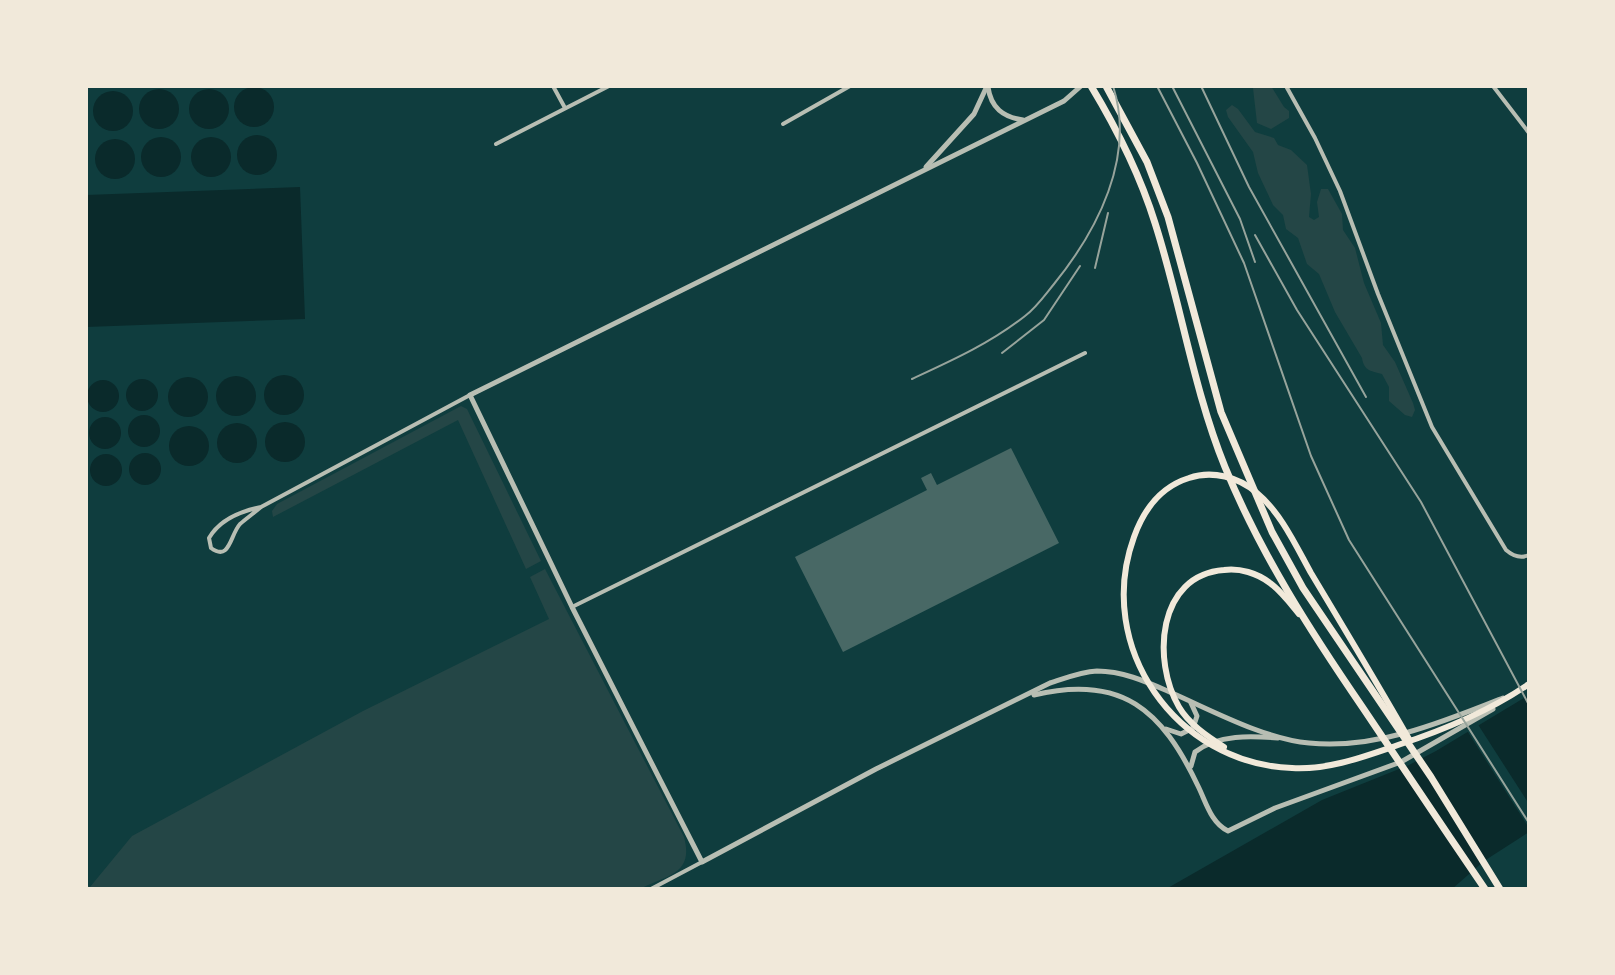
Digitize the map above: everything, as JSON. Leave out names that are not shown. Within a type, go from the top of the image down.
[{"type":"main road","points":[[1091,86],[1134,167],[1154,221],[1207,418],[1225,468],[1258,540],[1341,676],[1485,889]]},
{"type":"main road","points":[[1106,86],[1147,162],[1168,217],[1221,412],[1272,532],[1355,667],[1431,777]]},
{"type":"main road","points":[[1500,889],[1431,777],[1364,661],[1285,529],[1257,493],[1243,484],[1212,474],[1196,476],[1164,490],[1150,504],[1140,521],[1126,566],[1125,615],[1135,656],[1145,678],[1179,723],[1198,738],[1236,756],[1272,766],[1310,768],[1362,757],[1470,718],[1529,684]]},
{"type":"main road","points":[[1236,756],[1201,731],[1180,710],[1168,686],[1162,650],[1173,603],[1193,581],[1206,574],[1232,569],[1259,576],[1271,583],[1314,634]]},
{"type":"street","points":[[553,86],[565,108]]},
{"type":"street","points":[[496,144],[609,86]]},
{"type":"street","points":[[783,124],[850,86]]},
{"type":"street","points":[[988,86],[998,111],[1025,121]]},
{"type":"street","points":[[923,171],[946,149],[974,114],[988,86]]},
{"type":"street","points":[[261,507],[245,510],[221,524],[209,538],[211,548],[221,552],[227,550],[240,525],[261,507],[470,395],[1025,121],[1064,101],[1081,86]]},
{"type":"street","points":[[1286,86],[1315,138],[1345,203],[1432,427],[1506,550],[1512,555],[1529,555]]},
{"type":"street","points":[[1493,86],[1529,133]]},
{"type":"street","points":[[572,607],[1085,353]]},
{"type":"street","points":[[470,395],[572,607],[702,862]]},
{"type":"street","points":[[651,889],[876,769],[1026,698],[1050,683],[1077,673],[1097,671],[1128,675],[1287,739]]},
{"type":"street","points":[[1026,698],[1068,689],[1105,691],[1127,698],[1147,711],[1161,726],[1192,773],[1217,825],[1228,831],[1275,808],[1401,762],[1518,692]]},
{"type":"street","points":[[1192,773],[1195,752],[1209,744],[1253,736],[1336,744],[1373,740],[1463,714],[1518,692]]},
{"type":"street","points":[[1161,726],[1181,734],[1190,731],[1195,724],[1197,716],[1194,707],[1180,696]]},
{"type":"shaded area","points":[[1243,86],[1271,86],[1289,111],[1289,118],[1271,129],[1257,123],[1253,88]]},
{"type":"shaded area","points":[[254,87],[268,93],[274,107],[268,121],[254,127],[240,121],[234,107],[240,93]]},
{"type":"shaded area","points":[[159,89],[173,95],[179,109],[173,123],[159,129],[145,123],[139,109],[145,95]]},
{"type":"shaded area","points":[[209,89],[223,95],[229,109],[223,123],[209,129],[195,123],[189,109],[195,95]]},
{"type":"shaded area","points":[[113,91],[127,97],[133,111],[127,125],[113,131],[99,125],[93,111],[99,97]]},
{"type":"shaded area","points":[[1232,105],[1255,132],[1274,138],[1278,145],[1291,150],[1307,165],[1311,194],[1309,217],[1314,220],[1319,217],[1317,202],[1321,189],[1328,189],[1342,214],[1343,230],[1355,248],[1364,283],[1381,323],[1383,345],[1395,362],[1413,403],[1415,410],[1412,417],[1389,401],[1389,387],[1382,374],[1364,366],[1319,274],[1307,264],[1298,238],[1286,229],[1283,215],[1273,205],[1258,173],[1253,152],[1228,117],[1226,110]]},
{"type":"shaded area","points":[[257,135],[271,141],[277,155],[271,169],[257,175],[243,169],[237,155],[243,141]]},
{"type":"shaded area","points":[[161,137],[175,143],[181,157],[175,171],[161,177],[147,171],[141,157],[147,143]]},
{"type":"shaded area","points":[[211,137],[225,143],[231,157],[225,171],[211,177],[197,171],[191,157],[197,143]]},
{"type":"shaded area","points":[[115,139],[129,145],[135,159],[129,173],[115,179],[101,173],[95,159],[101,145]]},
{"type":"shaded area","points":[[300,187],[305,319],[86,327],[86,195]]},
{"type":"shaded area","points":[[284,375],[298,381],[304,395],[298,409],[284,415],[270,409],[264,395],[270,381]]},
{"type":"shaded area","points":[[236,376],[250,382],[256,396],[250,410],[236,416],[222,410],[216,396],[222,382]]},
{"type":"shaded area","points":[[188,377],[202,383],[208,397],[202,411],[188,417],[174,411],[168,397],[174,383]]},
{"type":"shaded area","points":[[142,379],[154,383],[158,395],[154,407],[142,411],[130,407],[126,395],[130,383]]},
{"type":"shaded area","points":[[103,380],[115,384],[119,396],[115,408],[103,412],[91,408],[87,396],[91,384]]},
{"type":"shaded area","points":[[461,406],[467,409],[541,561],[526,569],[458,420],[273,517],[272,511],[277,504]]},
{"type":"shaded area","points":[[144,415],[156,419],[160,431],[156,443],[144,447],[132,443],[128,431],[132,419]]},
{"type":"shaded area","points":[[105,417],[117,421],[121,433],[117,445],[105,449],[93,445],[89,433],[93,421]]},
{"type":"shaded area","points":[[285,422],[299,428],[305,442],[299,456],[285,462],[271,456],[265,442],[271,428]]},
{"type":"shaded area","points":[[237,423],[251,429],[257,443],[251,457],[237,463],[223,457],[217,443],[223,429]]},
{"type":"shaded area","points":[[189,426],[203,432],[209,446],[203,460],[189,466],[175,460],[169,446],[175,432]]},
{"type":"shaded area","points":[[145,453],[157,457],[161,469],[157,481],[145,485],[133,481],[129,469],[133,457]]},
{"type":"shaded area","points":[[106,454],[118,458],[122,470],[118,482],[106,486],[94,482],[90,470],[94,458]]},
{"type":"shaded area","points":[[545,569],[684,837],[685,859],[676,872],[640,889],[86,889],[86,884],[90,887],[132,836],[363,711],[549,619],[530,577]]},
{"type":"shaded area","points":[[1529,695],[1529,832],[1484,861],[1452,889],[1166,889],[1322,800],[1436,751]]},
{"type":"pier","points":[[1477,723],[1529,804],[1529,828],[1466,729]]},
{"type":"building","points":[[1011,448],[1059,543],[843,652],[795,557],[927,490],[921,478],[931,473],[937,485]]},
{"type":"railway","points":[[912,379],[970,351],[1012,326],[1037,305],[1070,263],[1098,217],[1116,166],[1120,139],[1119,113],[1113,86]]},
{"type":"railway","points":[[1157,86],[1244,263],[1311,456],[1349,540],[1529,823]]},
{"type":"railway","points":[[1172,86],[1240,219],[1255,262]]},
{"type":"railway","points":[[1201,86],[1249,187],[1366,397]]},
{"type":"railway","points":[[1095,268],[1108,213]]},
{"type":"railway","points":[[1255,235],[1297,310],[1421,502],[1529,705]]},
{"type":"railway","points":[[1002,353],[1044,320],[1080,266]]}]
